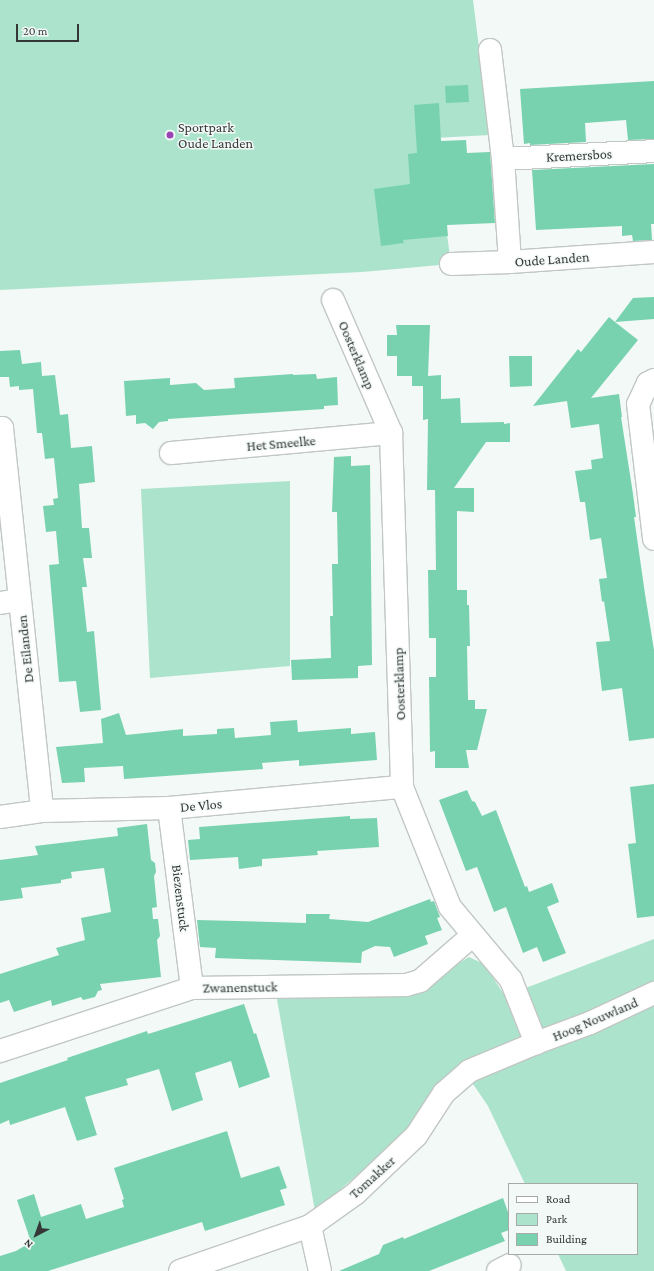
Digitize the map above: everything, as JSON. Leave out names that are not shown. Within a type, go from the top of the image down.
[{"type":"street","points":[[490,50],[503,159],[510,262]]},
{"type":"street","name":"Kremersbos","points":[[503,159],[654,151]]},
{"type":"street","name":"Oude Landen","points":[[451,264],[510,262],[654,252]]},
{"type":"street","name":"Oosterklamp","points":[[333,300],[391,433],[402,787],[450,907],[511,980],[536,1043]]},
{"type":"street","points":[[651,381],[638,404],[654,539]]},
{"type":"street","name":"De Eilanden","points":[[0,428],[2,428],[10,602],[42,811]]},
{"type":"street","name":"Het Smeelke","points":[[171,453],[391,433]]},
{"type":"street","name":"De Vlos","points":[[0,817],[42,811],[169,808],[402,787]]},
{"type":"street","name":"Biezenstuck","points":[[169,808],[192,988]]},
{"type":"street","name":"Zwanenstuck","points":[[0,1051],[192,988],[406,985],[420,981],[473,935]]},
{"type":"street","name":"Hoog Nouwland","points":[[536,1043],[590,1023],[654,993]]},
{"type":"street","name":"Tomakker","points":[[180,1271],[310,1226],[355,1194],[416,1136],[444,1093],[469,1071],[536,1043]]},
{"type":"street","points":[[310,1226],[320,1271]]},
{"type":"green space","name":"Sportpark Oude Landen","points":[[0,0],[473,0],[490,135],[434,138],[451,264],[362,272],[0,290]]},
{"type":"green space","points":[[290,481],[290,666],[150,678],[141,489]]},
{"type":"green space","points":[[654,939],[654,1271],[566,1271],[558,1255],[638,1255],[638,1183],[525,1183],[488,1106],[460,1065],[396,1142],[315,1211],[276,994],[449,969],[469,957],[484,964],[505,996]]},
{"type":"building","points":[[654,81],[654,139],[628,140],[626,120],[585,123],[586,142],[524,144],[520,89]]},
{"type":"building","points":[[468,85],[469,102],[446,103],[445,86]]},
{"type":"building","points":[[439,103],[441,141],[466,140],[467,153],[490,152],[495,223],[447,225],[448,236],[403,240],[404,243],[381,246],[374,189],[410,184],[408,154],[417,153],[414,105]]},
{"type":"building","points":[[654,164],[654,224],[651,224],[652,240],[633,241],[632,235],[622,236],[622,226],[536,230],[532,170]]},
{"type":"building","points":[[654,297],[654,319],[615,322],[633,298]]},
{"type":"building","points":[[609,317],[638,340],[591,398],[619,394],[636,517],[634,517],[654,650],[654,738],[629,741],[622,688],[602,691],[596,642],[610,641],[599,579],[607,578],[601,538],[590,540],[585,502],[580,502],[575,471],[592,469],[591,460],[603,458],[599,424],[571,428],[567,401],[533,406],[578,349],[581,352]]},
{"type":"building","points":[[396,325],[430,325],[428,376],[441,375],[441,399],[460,398],[461,423],[510,423],[510,442],[486,442],[454,488],[474,488],[474,512],[457,511],[457,590],[467,590],[467,605],[469,605],[470,646],[467,646],[468,700],[475,700],[475,709],[487,709],[477,750],[466,750],[469,768],[435,768],[435,751],[430,752],[429,677],[436,677],[436,638],[429,638],[428,570],[436,570],[435,490],[427,490],[428,419],[423,420],[423,386],[412,386],[412,376],[397,376],[397,356],[387,356],[387,335],[397,335]]},
{"type":"building","points":[[20,350],[22,364],[41,362],[42,376],[55,375],[60,415],[68,414],[71,448],[92,446],[95,482],[79,484],[82,528],[89,528],[92,558],[83,558],[87,587],[82,587],[87,632],[94,631],[101,710],[80,712],[76,681],[59,682],[49,565],[59,564],[56,531],[46,532],[43,506],[54,505],[53,499],[58,498],[54,458],[45,459],[42,433],[37,433],[33,389],[19,390],[19,386],[10,387],[9,377],[0,377],[0,351]]},
{"type":"building","points":[[509,356],[532,356],[532,386],[510,387]]},
{"type":"building","points":[[316,374],[317,379],[337,377],[338,405],[324,406],[324,409],[168,419],[168,421],[159,422],[153,429],[145,423],[136,424],[136,415],[126,416],[124,381],[170,378],[170,385],[196,383],[204,390],[235,388],[234,378]]},
{"type":"building","points":[[351,456],[351,466],[370,465],[372,665],[358,666],[358,678],[292,680],[291,660],[331,658],[330,616],[333,616],[332,564],[338,564],[337,512],[332,512],[334,457]]},
{"type":"building","points":[[119,713],[126,735],[183,729],[183,736],[217,734],[217,729],[234,728],[235,738],[271,735],[270,722],[297,720],[298,732],[351,728],[351,734],[375,732],[377,760],[299,766],[299,760],[262,763],[263,769],[124,779],[123,766],[84,768],[85,782],[62,783],[56,747],[103,743],[101,719]]},
{"type":"building","points":[[654,784],[654,916],[637,918],[628,844],[636,843],[630,787]]},
{"type":"building","points":[[467,790],[482,816],[496,810],[525,887],[527,886],[529,892],[552,883],[559,902],[547,907],[566,953],[543,962],[537,947],[523,953],[506,907],[494,912],[477,867],[466,871],[439,800]]},
{"type":"building","points":[[350,816],[350,819],[377,818],[379,847],[317,851],[318,855],[262,859],[262,866],[239,869],[238,857],[190,860],[188,840],[200,839],[199,827]]},
{"type":"building","points":[[147,824],[151,860],[155,863],[156,872],[154,876],[157,907],[152,908],[153,919],[158,919],[160,936],[157,940],[161,977],[100,984],[102,990],[98,991],[95,997],[83,1000],[81,997],[52,1006],[51,1000],[14,1012],[9,1000],[0,1003],[0,974],[59,955],[56,948],[85,940],[81,918],[111,912],[104,868],[71,872],[72,878],[61,880],[61,883],[21,888],[23,898],[0,901],[0,860],[38,855],[35,846],[118,836],[117,828]]},
{"type":"building","points":[[430,899],[431,902],[434,901],[440,917],[437,918],[442,930],[425,936],[428,944],[394,957],[390,947],[375,946],[362,952],[361,963],[215,958],[216,948],[200,947],[197,920],[306,923],[306,914],[330,914],[329,919],[368,922]]},
{"type":"building","points":[[244,1004],[254,1034],[256,1033],[270,1077],[239,1088],[231,1061],[195,1073],[203,1100],[172,1111],[159,1069],[126,1079],[128,1085],[85,1097],[97,1135],[77,1141],[65,1107],[10,1125],[9,1120],[0,1124],[0,1083],[68,1060],[67,1058],[147,1031],[148,1034]]},
{"type":"building","points":[[227,1131],[241,1178],[279,1166],[287,1188],[280,1190],[285,1205],[205,1231],[202,1222],[48,1271],[0,1271],[0,1256],[16,1251],[31,1242],[17,1200],[34,1194],[41,1217],[81,1204],[86,1219],[124,1207],[122,1200],[124,1199],[114,1168]]},
{"type":"building","points":[[503,1198],[508,1212],[508,1230],[501,1233],[505,1241],[429,1271],[339,1271],[379,1254],[383,1245],[403,1237],[404,1239]]},
{"type":"place","name":"Sportpark Oude Landen","points":[[170,135]]}]
